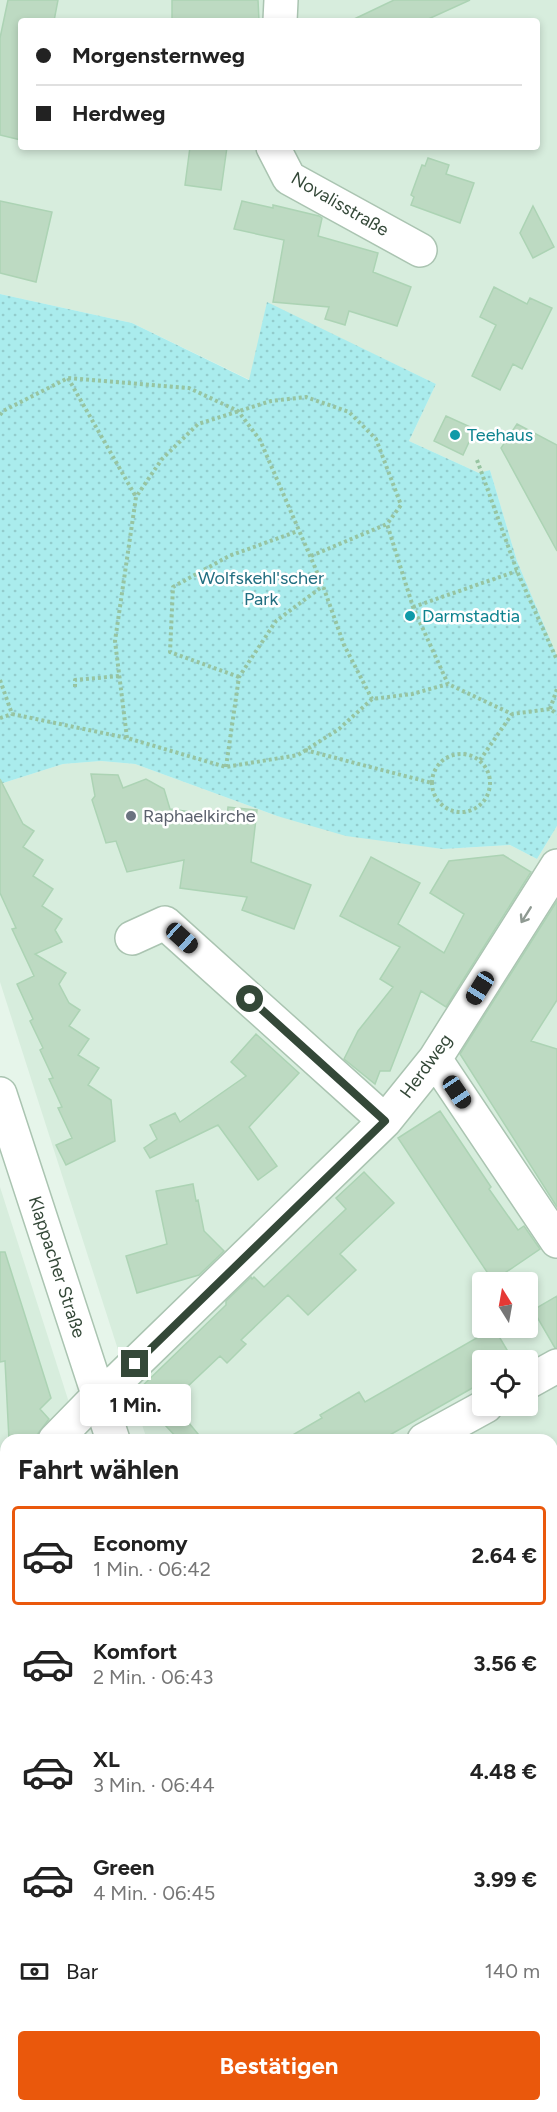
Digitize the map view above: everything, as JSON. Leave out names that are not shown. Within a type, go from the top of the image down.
[{"type":"street","points":[[280,18],[281,0]]},
{"type":"street","name":"Novalisstraße","points":[[275,150],[289,178],[420,250]]},
{"type":"street","name":"Herdweg","points":[[61,1434],[385,1121],[435,1059],[557,866]]},
{"type":"street","points":[[132,938],[165,923],[385,1121]]},
{"type":"street","points":[[435,1059],[557,1241]]},
{"type":"street","name":"Klappacher Straße","points":[[0,1094],[111,1434]]},
{"type":"street","points":[[538,1376],[557,1366]]},
{"type":"street","points":[[435,1434],[472,1414]]},
{"type":"path","points":[[68,378],[136,497]]},
{"type":"path","points":[[0,415],[3,411],[68,378],[189,388],[238,411],[260,440],[298,531],[311,556],[344,645],[372,699]]},
{"type":"path","points":[[127,738],[115,641],[136,497],[162,459],[198,424],[271,401],[306,397],[349,412],[376,440],[401,505],[387,524],[311,556]]},
{"type":"path","points":[[477,460],[517,571],[557,660]]},
{"type":"path","points":[[387,524],[413,607],[448,684],[512,714],[550,709],[557,714]]},
{"type":"path","points":[[239,677],[170,652],[173,587],[229,556],[298,531]]},
{"type":"path","points":[[413,607],[517,571]]},
{"type":"path","points":[[226,767],[239,677],[276,621],[323,586]]},
{"type":"path","points":[[75,687],[75,680],[119,676]]},
{"type":"path","points":[[0,680],[12,714]]},
{"type":"path","points":[[0,717],[12,714],[127,738],[226,767],[298,755],[339,729],[372,699],[412,694],[448,684]]},
{"type":"path","points":[[550,709],[557,689]]},
{"type":"path","points":[[480,760],[512,714]]},
{"type":"path","points":[[305,750],[432,783]]},
{"type":"path","points":[[462,754],[480,760],[490,777],[487,797],[481,805],[462,812],[444,807],[433,792],[433,773],[445,759],[462,754]]},
{"type":"shaded area","points":[[0,0],[557,0],[557,656],[517,561],[490,470],[479,473],[409,441],[436,384],[267,303],[250,380],[132,323],[0,294]]},
{"type":"shaded area","points":[[101,761],[135,764],[277,816],[443,849],[510,845],[537,859],[557,826],[557,1434],[145,1434],[0,982],[0,784],[63,764]]},
{"type":"shaded area","points":[[0,1187],[79,1434],[0,1434]]},
{"type":"green space","name":"Wolfskehl'scher Park","points":[[0,294],[132,323],[249,380],[267,302],[436,384],[409,441],[479,473],[490,470],[517,561],[557,656],[557,826],[537,859],[510,845],[443,849],[346,836],[277,816],[135,764],[101,761],[63,764],[0,784]]},
{"type":"building","points":[[8,0],[58,0],[55,18],[18,18],[18,139],[0,135],[0,38]]},
{"type":"building","points":[[172,0],[258,0],[259,18],[172,18]]},
{"type":"building","points":[[394,0],[470,0],[431,18],[356,18]]},
{"type":"building","points":[[190,150],[227,150],[221,190],[185,185]]},
{"type":"building","points":[[428,158],[449,165],[446,174],[474,183],[460,223],[411,205],[414,197],[411,195],[422,165],[425,166]]},
{"type":"building","points":[[0,201],[52,212],[36,282],[0,273]]},
{"type":"building","points":[[242,201],[273,208],[273,205],[319,216],[322,218],[318,236],[378,253],[373,272],[411,287],[397,326],[349,311],[345,325],[325,319],[329,307],[273,302],[284,240],[234,229]]},
{"type":"building","points":[[533,206],[554,247],[533,258],[520,233]]},
{"type":"building","points":[[494,287],[527,304],[530,298],[552,308],[522,369],[513,364],[500,390],[472,376],[496,325],[480,317]]},
{"type":"building","name":"Teehaus","points":[[446,416],[475,429],[463,455],[434,441]]},
{"type":"building","points":[[517,424],[557,445],[557,551],[501,448]]},
{"type":"building","points":[[91,774],[118,775],[123,788],[146,779],[164,789],[170,809],[227,817],[228,807],[257,810],[251,862],[311,885],[294,929],[242,910],[247,897],[180,888],[184,860],[127,872],[116,841],[106,843],[92,800],[95,796]]},
{"type":"building","points":[[0,779],[23,824],[34,831],[23,847],[43,860],[33,876],[53,889],[42,906],[62,919],[55,930],[62,942],[35,954],[66,973],[59,984],[69,1003],[80,1010],[69,1026],[89,1039],[78,1055],[99,1068],[88,1085],[111,1100],[115,1141],[66,1165],[56,1145],[72,1138],[58,1108],[62,1107],[49,1079],[53,1078],[40,1050],[43,1048],[30,1021],[33,1019],[17,984],[34,976],[12,929],[16,928],[0,893]]},
{"type":"building","points":[[503,855],[531,872],[446,1007],[421,991],[390,1071],[380,1071],[375,1084],[344,1059],[358,1031],[393,987],[380,979],[400,947],[340,916],[371,857],[420,883],[398,924],[444,953],[464,914],[430,893],[449,861]]},
{"type":"building","points":[[557,901],[557,1000],[531,1041],[557,1049],[557,1207],[460,1054]]},
{"type":"building","points":[[256,1034],[299,1073],[249,1127],[277,1166],[258,1180],[218,1125],[150,1158],[144,1148],[157,1139],[150,1125],[175,1113],[180,1122],[246,1076],[231,1062]]},
{"type":"building","points":[[440,1111],[518,1230],[524,1226],[540,1249],[506,1272],[487,1272],[398,1138]]},
{"type":"building","points":[[364,1172],[394,1203],[340,1254],[356,1270],[308,1315],[288,1295],[241,1340],[246,1344],[227,1363],[220,1356],[185,1389],[188,1391],[174,1405],[198,1434],[173,1434],[135,1393],[226,1305],[226,1301],[251,1277],[252,1279],[254,1277],[264,1287],[346,1209],[336,1198]]},
{"type":"building","points":[[193,1184],[204,1231],[224,1251],[199,1275],[137,1293],[126,1256],[167,1244],[156,1191]]},
{"type":"building","points":[[0,1252],[5,1252],[51,1398],[40,1409],[49,1419],[38,1434],[9,1434],[5,1361],[0,1362]]},
{"type":"building","points":[[557,1296],[557,1347],[555,1348],[538,1319],[538,1307]]},
{"type":"building","points":[[477,1338],[500,1338],[507,1350],[472,1350],[472,1388],[392,1434],[294,1434],[322,1418],[320,1415],[359,1392],[365,1402]]},
{"type":"place","name":"Teehaus","points":[[455,435]]},
{"type":"place","name":"Darmstadtia","points":[[410,616]]},
{"type":"place","name":"Raphaelkirche","points":[[131,816]]},
{"type":"route","points":[[135,1364],[385,1121],[250,999]]}]
